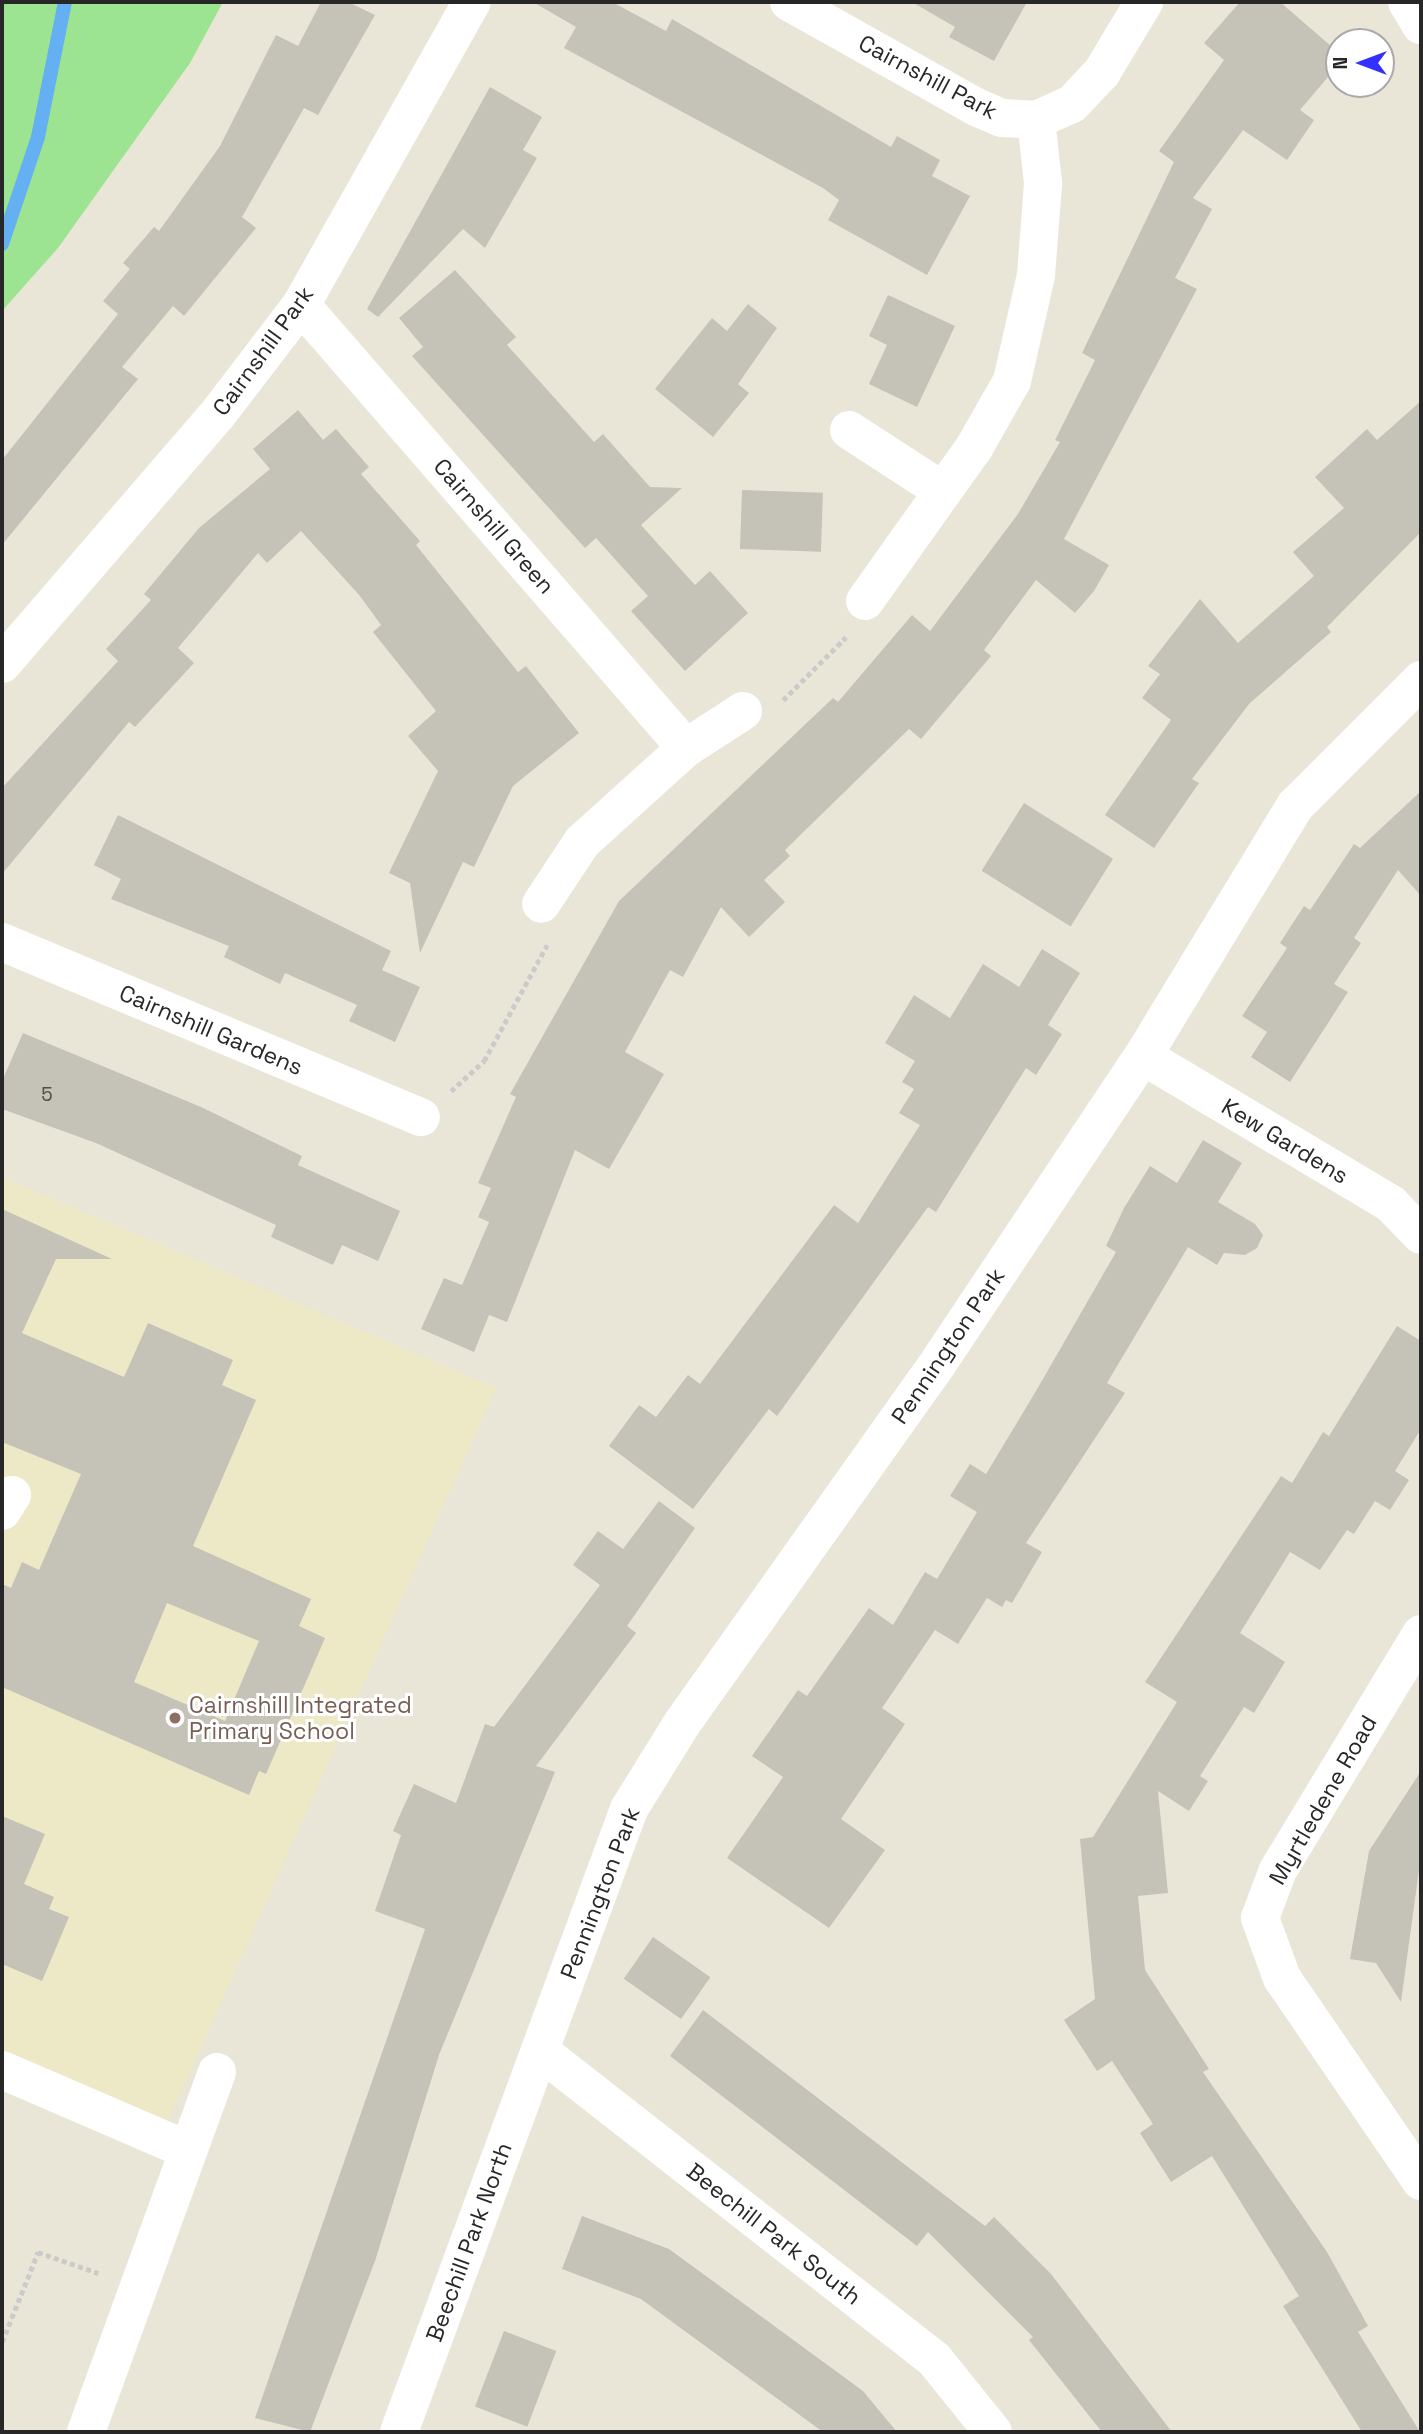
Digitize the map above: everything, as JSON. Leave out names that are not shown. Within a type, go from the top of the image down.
[{"type":"street","name":"Cairnshill Park","points":[[2,664],[217,415],[301,305],[472,2]]},
{"type":"street","name":"Cairnshill Park","points":[[789,2],[976,107],[1002,118],[1036,120],[1072,104],[1102,72],[1144,2]]},
{"type":"street","points":[[1407,2],[1421,25]]},
{"type":"street","points":[[865,601],[943,491],[1012,381],[1036,275],[1043,183],[1036,120]]},
{"type":"street","name":"Cairnshill Green","points":[[301,305],[687,748]]},
{"type":"street","points":[[849,429],[943,491]]},
{"type":"street","name":"Pennington Park","points":[[540,2051],[636,1798],[1143,1056],[1295,806],[1421,680]]},
{"type":"street","points":[[541,904],[582,842],[687,748],[743,711]]},
{"type":"street","name":"Cairnshill Gardens","points":[[2,942],[421,1117]]},
{"type":"street","name":"Kew Gardens","points":[[1143,1056],[1391,1204],[1421,1235]]},
{"type":"street","name":"Myrtledene Road","points":[[1421,1634],[1278,1870],[1261,1918],[1282,1978],[1421,2181]]},
{"type":"street","name":"Beechill Park North","points":[[399,2432],[540,2051]]},
{"type":"street","name":"Beechill Park South","points":[[540,2051],[934,2359],[993,2432]]},
{"type":"street","points":[[2,2070],[185,2149]]},
{"type":"street","points":[[86,2432],[185,2149],[217,2072]]},
{"type":"path","points":[[743,711],[776,706],[859,622],[865,601]]},
{"type":"path","points":[[421,1117],[484,1061],[552,936],[541,904]]},
{"type":"path","points":[[2,2342],[37,2252],[137,2286]]},
{"type":"shaded area","name":"Cairnshill Integrated Primary School","points":[[2,1177],[496,1388],[168,2121],[2,2049]]},
{"type":"green space","points":[[2,2],[223,2],[190,63],[58,248],[2,311]]},
{"type":"building","points":[[321,2],[348,2],[375,15],[318,115],[304,108],[242,217],[256,228],[184,316],[173,306],[122,367],[138,379],[2,545],[2,460],[118,314],[103,301],[130,269],[123,263],[154,227],[159,231],[220,146],[276,35],[298,46]]},
{"type":"building","points":[[533,2],[612,2],[666,31],[672,19],[891,147],[897,136],[940,160],[932,176],[970,196],[927,275],[828,220],[839,200],[823,188],[564,48],[576,27]]},
{"type":"building","points":[[912,2],[1027,2],[994,61],[949,37],[955,27]]},
{"type":"building","points":[[1240,2],[1280,2],[1325,41],[1325,81],[1300,110],[1314,120],[1287,160],[1243,130],[1193,198],[1212,209],[1175,278],[1197,289],[1064,539],[1109,565],[1094,591],[1075,613],[1036,580],[984,650],[991,656],[921,739],[909,729],[785,850],[790,856],[764,880],[785,902],[749,937],[721,907],[683,977],[670,970],[625,1052],[664,1074],[609,1169],[575,1150],[507,1322],[489,1315],[474,1352],[421,1329],[444,1278],[462,1285],[489,1222],[478,1217],[491,1188],[478,1183],[516,1097],[510,1094],[619,901],[833,698],[838,702],[912,615],[930,631],[1018,514],[1060,442],[1055,440],[1095,360],[1082,353],[1174,162],[1159,151],[1224,60],[1204,43]]},
{"type":"building","points":[[490,87],[542,117],[523,150],[537,158],[485,248],[463,229],[378,317],[367,309]]},
{"type":"building","points":[[455,270],[516,337],[507,345],[594,442],[603,434],[650,487],[682,488],[641,525],[695,585],[710,571],[748,613],[685,671],[631,611],[648,596],[596,538],[585,548],[412,356],[423,347],[399,318]]},
{"type":"building","points":[[888,295],[955,326],[917,407],[869,384],[887,345],[869,336]]},
{"type":"building","points":[[748,304],[777,328],[738,384],[749,393],[713,437],[655,389],[712,318],[727,331]]},
{"type":"building","points":[[1421,401],[1421,532],[1327,627],[1331,632],[1249,704],[1192,779],[1199,783],[1154,848],[1105,815],[1171,720],[1142,698],[1160,674],[1148,666],[1200,599],[1238,643],[1314,576],[1293,552],[1344,508],[1315,477],[1367,429],[1377,440]]},
{"type":"building","points":[[298,410],[323,440],[336,429],[369,467],[361,474],[420,541],[416,545],[518,672],[526,666],[579,733],[513,786],[474,867],[463,862],[420,953],[410,883],[389,873],[438,771],[408,736],[436,711],[373,632],[381,625],[360,596],[301,531],[267,563],[258,553],[178,648],[194,663],[135,727],[129,722],[2,874],[2,788],[118,661],[106,649],[151,600],[144,594],[199,528],[270,469],[253,449]]},
{"type":"building","points":[[742,490],[823,493],[821,552],[740,549]]},
{"type":"building","points":[[1421,791],[1421,896],[1398,870],[1354,938],[1361,943],[1334,984],[1348,992],[1290,1082],[1251,1057],[1267,1032],[1242,1016],[1287,948],[1280,943],[1304,906],[1310,910],[1354,844],[1360,848]]},
{"type":"building","points":[[1024,803],[1113,859],[1071,926],[982,871]]},
{"type":"building","points":[[118,815],[391,951],[382,970],[420,987],[395,1042],[349,1021],[357,1005],[285,973],[280,984],[224,957],[229,946],[111,899],[121,879],[94,865]]},
{"type":"building","points":[[1042,949],[1080,973],[1048,1025],[1062,1034],[1036,1075],[1026,1068],[936,1212],[928,1207],[777,1416],[769,1409],[693,1509],[609,1446],[639,1405],[656,1417],[688,1375],[700,1384],[834,1205],[858,1223],[920,1125],[899,1113],[914,1089],[902,1082],[915,1061],[885,1043],[914,995],[950,1018],[983,964],[1019,987]]},
{"type":"building","points":[[23,1033],[201,1107],[302,1156],[298,1165],[400,1211],[378,1261],[342,1245],[333,1265],[271,1237],[276,1225],[96,1143],[2,1109],[2,1081]]},
{"type":"building","points":[[1203,1140],[1242,1163],[1218,1202],[1255,1224],[1263,1235],[1257,1248],[1245,1255],[1224,1253],[1217,1265],[1188,1247],[1107,1383],[1125,1393],[1026,1543],[1042,1552],[1012,1603],[1006,1600],[1002,1607],[987,1598],[958,1644],[935,1630],[882,1708],[905,1724],[841,1819],[885,1850],[829,1928],[727,1858],[783,1777],[752,1756],[798,1690],[807,1696],[869,1608],[893,1625],[925,1572],[937,1579],[977,1512],[950,1496],[970,1464],[986,1474],[1116,1252],[1106,1246],[1124,1208],[1150,1166],[1177,1183]]},
{"type":"building","points":[[2,1209],[112,1259],[56,1259],[22,1333],[124,1377],[148,1323],[233,1360],[222,1385],[256,1400],[193,1546],[311,1599],[299,1626],[325,1638],[266,1774],[259,1771],[249,1795],[2,1687],[2,1584],[11,1588],[22,1562],[39,1570],[81,1474],[2,1442]],"holes":[[[167,1603],[259,1641],[225,1721],[134,1682]]]},
{"type":"building","points":[[1397,1326],[1421,1341],[1421,1429],[1395,1471],[1409,1480],[1390,1510],[1375,1501],[1354,1534],[1347,1530],[1320,1570],[1290,1552],[1240,1633],[1285,1662],[1254,1713],[1244,1707],[1200,1776],[1208,1781],[1189,1811],[1158,1791],[1168,1893],[1138,1896],[1145,1970],[1209,2069],[1203,2072],[1327,2252],[1368,2326],[1358,2332],[1420,2432],[1362,2432],[1283,2306],[1299,2296],[1212,2156],[1171,2182],[1140,2133],[1153,2124],[1112,2061],[1097,2071],[1064,2020],[1095,1999],[1080,1839],[1093,1837],[1177,1702],[1145,1682],[1281,1476],[1292,1483],[1323,1432],[1329,1436]]},
{"type":"building","points":[[659,1501],[695,1528],[627,1626],[636,1633],[536,1766],[555,1772],[439,2055],[375,2261],[310,2432],[255,2418],[425,1929],[375,1911],[401,1835],[393,1831],[403,1808],[414,1784],[456,1803],[485,1724],[494,1727],[600,1585],[573,1565],[598,1531],[623,1549]]},
{"type":"building","points":[[1421,1771],[1421,1855],[1401,2002],[1376,1963],[1350,1959],[1369,1851]]},
{"type":"building","points":[[2,1816],[45,1834],[24,1884],[54,1897],[49,1909],[69,1917],[42,1981],[2,1964]]},
{"type":"building","points":[[653,1937],[710,1977],[681,2019],[624,1979]]},
{"type":"building","points":[[703,2010],[985,2226],[994,2217],[1051,2274],[1172,2432],[1102,2432],[1029,2340],[1033,2337],[928,2232],[917,2246],[670,2056]]},
{"type":"building","points":[[582,2216],[669,2249],[863,2391],[897,2432],[823,2432],[641,2299],[562,2269]]},
{"type":"building","points":[[504,2331],[556,2351],[527,2427],[475,2407]]},
{"type":"waterway","points":[[2,244],[38,137],[65,2]]},
{"type":"place","name":"Cairnshill Integrated Primary School","points":[[175,1718]]}]
